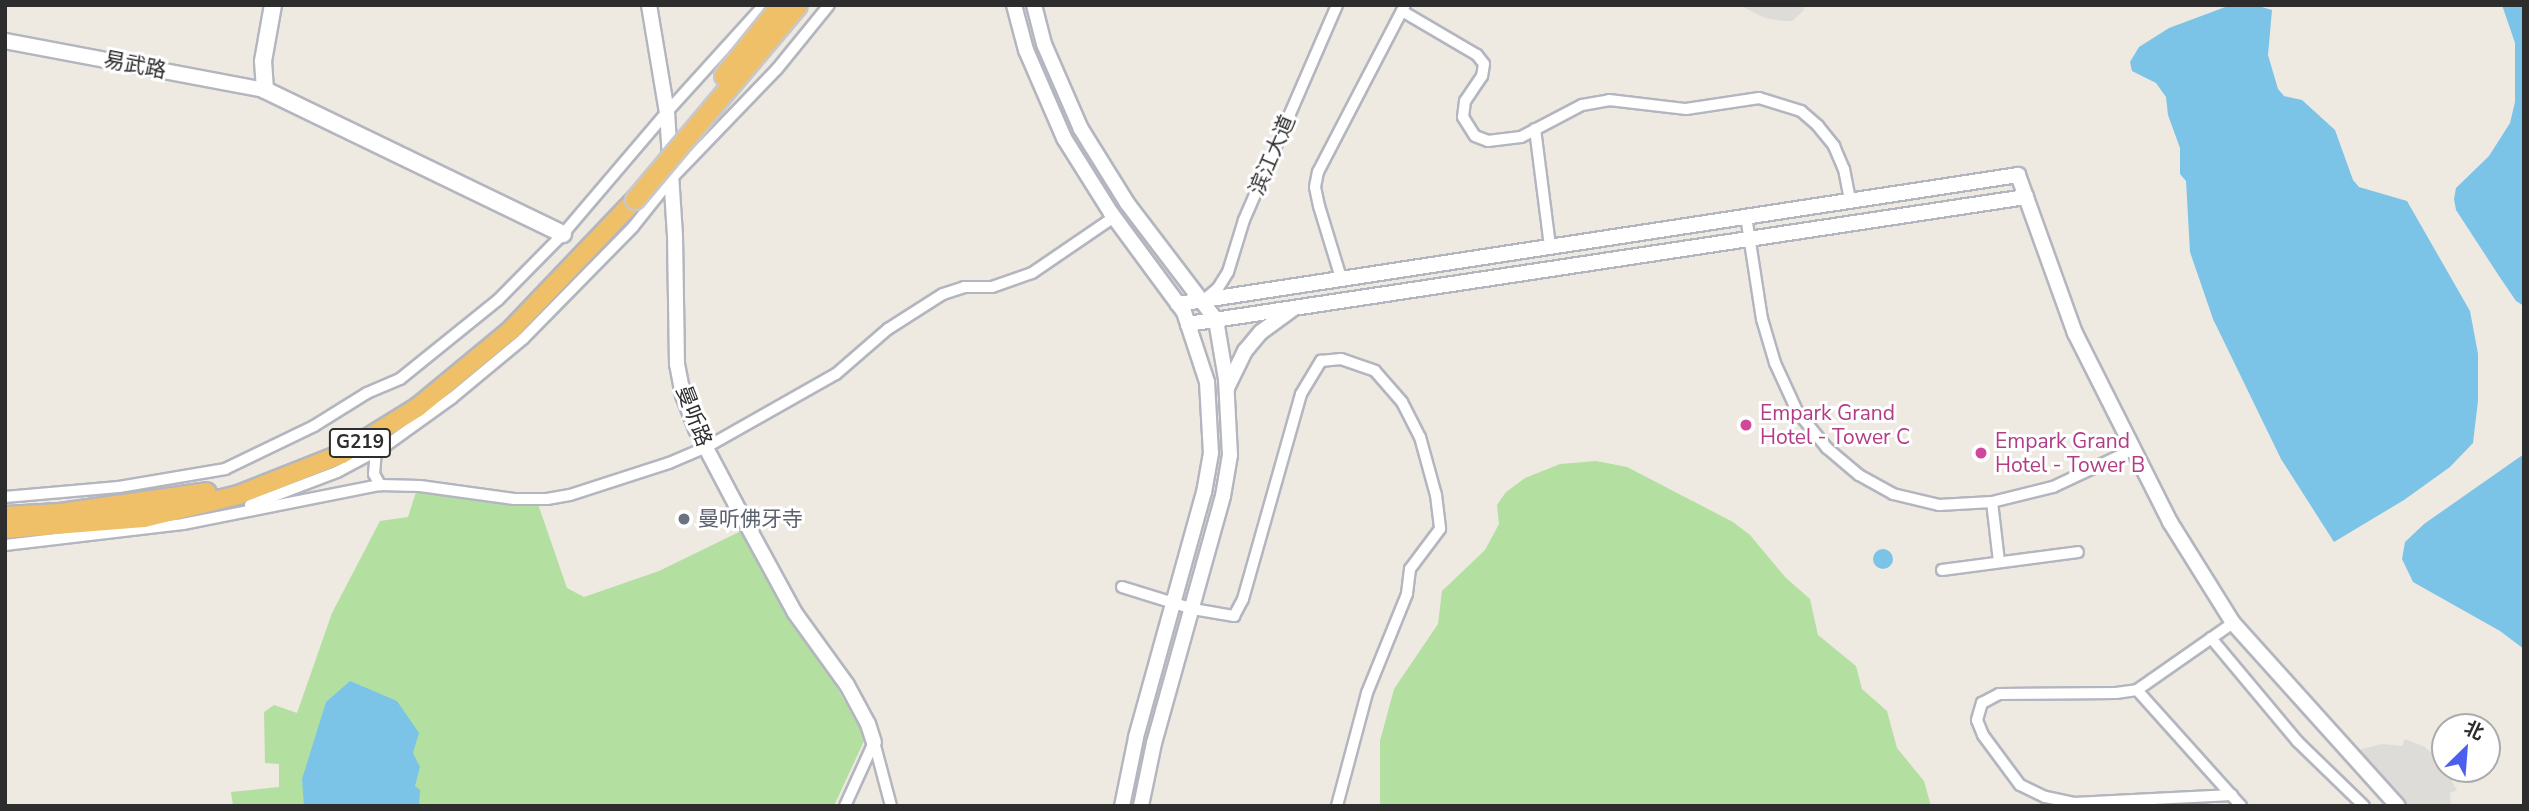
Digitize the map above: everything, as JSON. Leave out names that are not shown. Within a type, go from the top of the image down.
[{"type":"highway","name":"G219","points":[[5,516],[60,513],[233,488],[332,447],[419,394],[499,327],[632,195],[781,5]]},
{"type":"highway","name":"G219","points":[[5,529],[182,517],[342,454],[418,407],[511,330],[798,6]]},
{"type":"main road","points":[[273,5],[263,61],[265,90],[563,234]]},
{"type":"street","name":"曼听路","points":[[649,5],[667,112],[679,380],[705,448],[795,613],[856,699],[874,742]]},
{"type":"street","points":[[5,498],[119,487],[225,469],[314,426],[367,393],[400,379],[498,300],[563,234],[667,112],[764,5]]},
{"type":"street","points":[[182,517],[261,502],[337,472],[376,451],[452,398],[523,339],[633,227],[672,178],[777,69],[829,5]]},
{"type":"street","points":[[1014,5],[1026,50],[1064,138],[1114,216],[1178,304],[1188,324],[1207,382],[1211,453],[1204,492],[1133,748],[1122,806]]},
{"type":"street","points":[[1034,5],[1044,44],[1081,129],[1127,203],[1174,268],[1204,300],[1216,320],[1227,389],[1230,455],[1223,496],[1154,743],[1141,806]]},
{"type":"street","name":"滨江大道","points":[[1204,300],[1218,288],[1228,272],[1244,220],[1337,5]]},
{"type":"street","points":[[1341,278],[1315,187],[1318,172],[1404,8],[1477,55],[1484,64],[1482,76],[1465,101],[1463,117],[1475,136],[1488,141],[1521,137],[1583,104],[1609,100],[1686,109],[1759,98],[1780,102],[1801,111],[1818,126],[1834,146],[1844,169],[1850,200]]},
{"type":"street","name":"易武路","points":[[5,41],[265,90]]},
{"type":"street","points":[[1535,129],[1550,246]]},
{"type":"street","points":[[1178,304],[2018,175],[2075,333],[2170,522],[2233,623],[2398,806]]},
{"type":"street","points":[[1188,324],[2026,197]]},
{"type":"street","points":[[5,545],[380,485],[420,486],[514,499],[547,499],[617,481],[705,448],[836,374],[888,329],[943,294],[964,287],[992,287],[1032,273],[1114,216]]},
{"type":"street","points":[[1746,216],[1762,319],[1775,363],[1797,411],[1827,448],[1859,475],[1893,494],[1939,505],[1992,502],[2053,487],[2132,450]]},
{"type":"street","points":[[1227,389],[1245,351],[1277,318],[1297,307]]},
{"type":"street","points":[[1122,587],[1193,609],[1234,616],[1243,599],[1301,394],[1321,361],[1341,359],[1375,371],[1402,402],[1420,437],[1436,495],[1440,529],[1410,569],[1407,594],[1367,693],[1337,806]]},
{"type":"street","points":[[376,451],[374,474],[380,485]]},
{"type":"street","points":[[1992,502],[1999,562]]},
{"type":"street","points":[[1942,570],[2078,552]]},
{"type":"street","points":[[2232,795],[2074,803],[2045,797],[2020,785],[1983,735],[1977,720],[1982,703],[1999,694],[2116,693],[2137,690],[2233,623]]},
{"type":"street","points":[[2211,638],[2297,741],[2364,806]]},
{"type":"street","points":[[2137,690],[2241,806]]},
{"type":"street","points":[[845,806],[874,742]]},
{"type":"street","points":[[874,742],[891,806]]},
{"type":"green space","points":[[1596,461],[1627,467],[1733,522],[1750,535],[1785,577],[1810,599],[1818,635],[1856,666],[1862,689],[1887,711],[1897,748],[1924,781],[1931,806],[1380,806],[1380,741],[1394,689],[1438,624],[1442,591],[1485,550],[1499,524],[1497,505],[1506,492],[1525,478],[1560,464]]},
{"type":"green space","points":[[417,489],[538,504],[567,588],[584,597],[659,571],[741,531],[787,618],[829,674],[860,728],[864,741],[834,806],[233,806],[231,792],[279,787],[279,764],[265,763],[264,712],[274,705],[297,713],[332,613],[380,521],[408,517]]},
{"type":"shaded area","points":[[1739,5],[1802,5],[1804,10],[1792,21],[1783,21],[1765,18]]},
{"type":"shaded area","points":[[2405,739],[2425,747],[2431,753],[2431,783],[2453,783],[2457,790],[2450,793],[2451,806],[2408,806],[2358,750],[2382,744],[2402,746]]},
{"type":"water","points":[[2255,5],[2272,10],[2268,55],[2278,89],[2284,96],[2302,100],[2335,130],[2353,180],[2359,187],[2407,201],[2470,311],[2478,354],[2478,401],[2473,443],[2450,467],[2404,500],[2334,542],[2281,459],[2213,319],[2190,252],[2186,181],[2180,174],[2180,148],[2168,115],[2166,97],[2156,83],[2132,71],[2130,62],[2139,47],[2169,28],[2228,6]]},
{"type":"water","points":[[2502,5],[2524,5],[2524,306],[2516,301],[2499,276],[2456,210],[2454,199],[2456,188],[2489,156],[2510,123],[2515,102],[2515,43]]},
{"type":"water","points":[[2524,454],[2524,649],[2500,631],[2413,582],[2402,559],[2405,542],[2424,524]]},
{"type":"water","points":[[1883,549],[1890,552],[1893,559],[1890,566],[1883,569],[1876,566],[1873,559],[1876,552]]},
{"type":"water","points":[[350,681],[397,701],[419,733],[413,753],[420,767],[415,786],[420,790],[419,806],[304,806],[302,779],[326,702]]},
{"type":"place","name":"Empark Grand Hotel - Tower C","points":[[1746,425]]},
{"type":"place","name":"Empark Grand Hotel - Tower B","points":[[1981,453]]},
{"type":"place","name":"曼听佛牙寺","points":[[684,519]]}]
